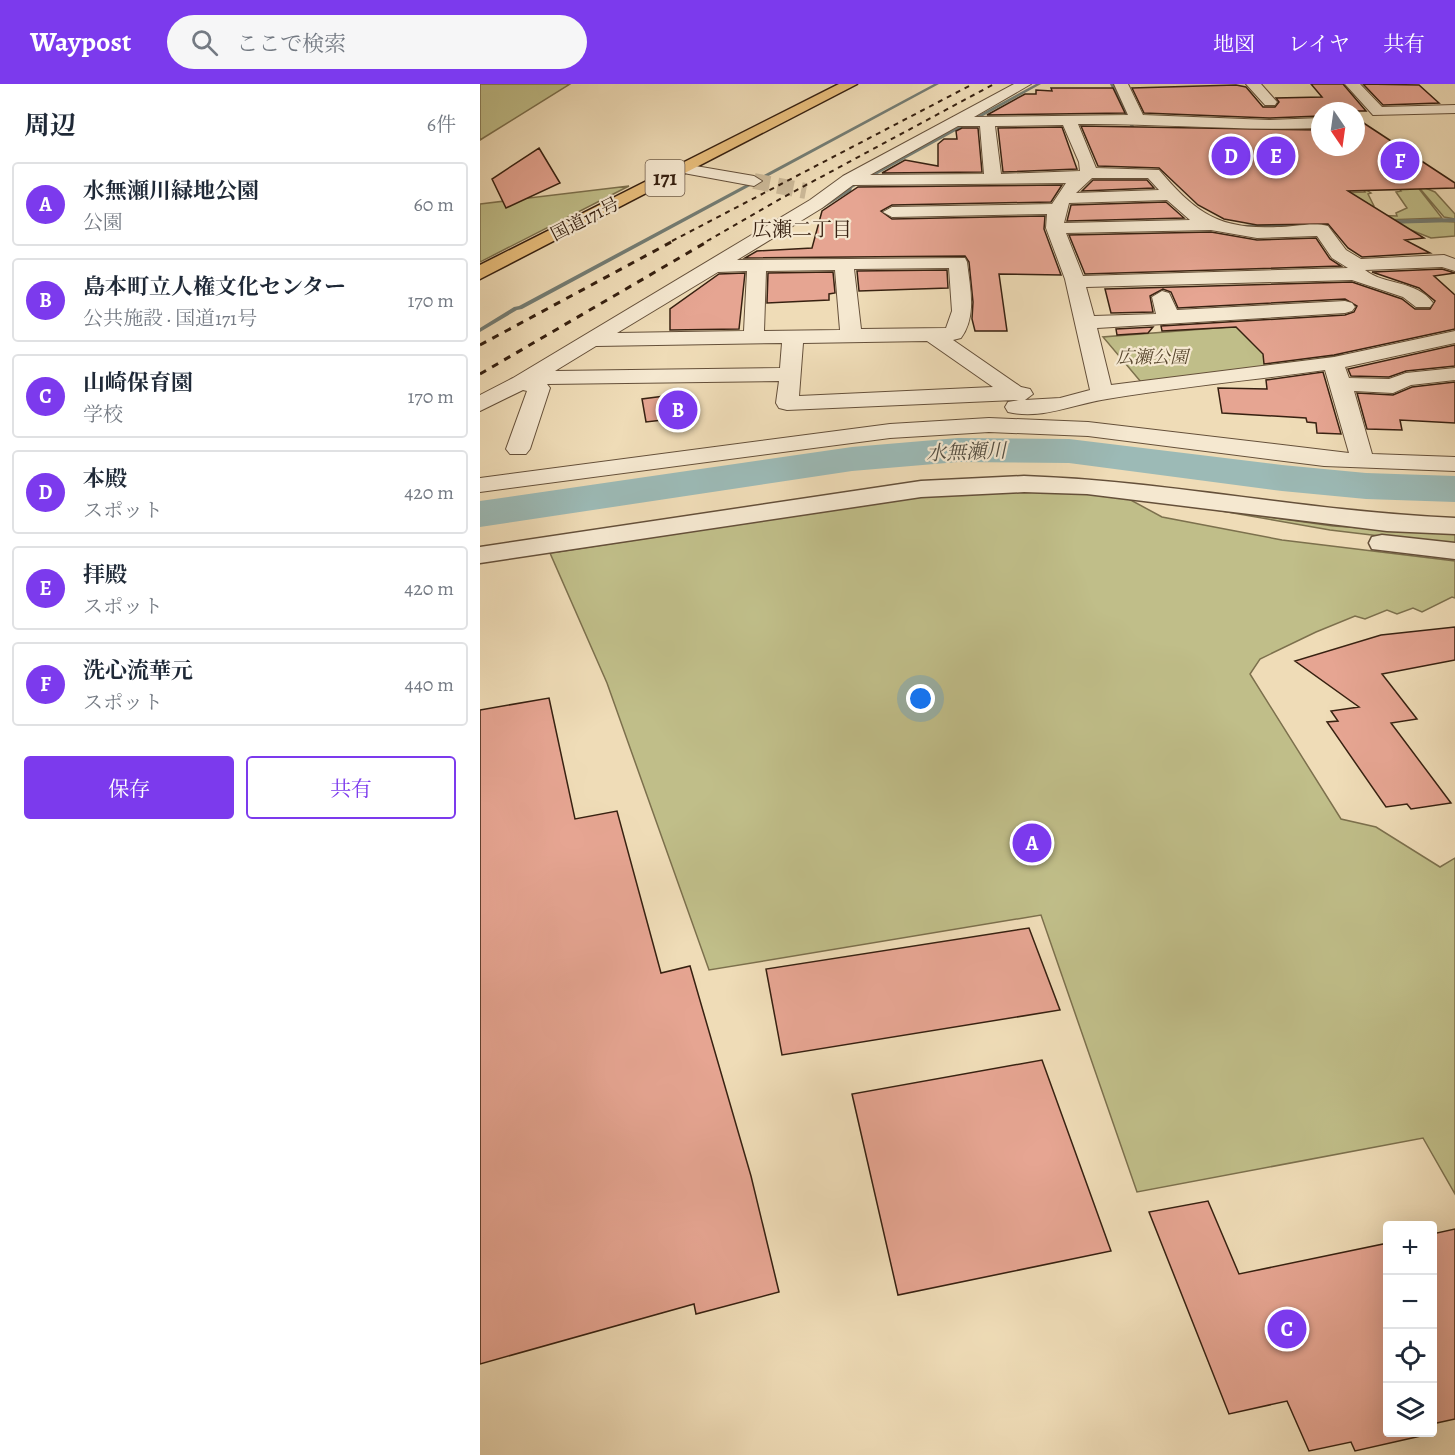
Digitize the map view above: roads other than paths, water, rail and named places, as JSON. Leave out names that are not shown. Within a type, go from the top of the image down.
[{"type":"highway","name":"国道171号","points":[[480,273],[850,84]]},
{"type":"street","points":[[480,404],[600,340],[721,266],[828,195],[970,122],[1024,84]]},
{"type":"street","points":[[1121,84],[1138,119]]},
{"type":"street","points":[[1253,84],[1270,102]]},
{"type":"street","points":[[1352,84],[1378,112],[1455,109]]},
{"type":"street","points":[[1368,121],[1455,116]]},
{"type":"street","points":[[970,122],[1138,119],[1269,124],[1311,123]]},
{"type":"street","points":[[1069,120],[1087,162],[1084,175],[1062,203],[1054,218],[1055,228],[1070,262],[1075,282],[1084,322],[1094,395]]},
{"type":"street","points":[[970,122],[995,142],[993,178]]},
{"type":"street","points":[[1056,142],[1078,142]]},
{"type":"street","points":[[684,169],[754,181]]},
{"type":"street","points":[[859,180],[1153,173],[1194,216],[1210,225]]},
{"type":"street","points":[[806,191],[828,195]]},
{"type":"street","points":[[892,212],[1173,195]]},
{"type":"street","points":[[1055,228],[1210,225],[1250,233],[1317,223],[1339,254],[1355,270],[1410,293],[1423,303]]},
{"type":"street","points":[[1315,254],[1339,254]]},
{"type":"street","points":[[1070,262],[1093,261]]},
{"type":"street","points":[[1075,282],[1355,270],[1444,261],[1455,265]]},
{"type":"street","points":[[600,340],[954,334],[962,311],[958,262],[721,266]]},
{"type":"street","points":[[844,263],[851,336]]},
{"type":"street","points":[[754,338],[757,265]]},
{"type":"street","points":[[1155,280],[1169,316]]},
{"type":"street","points":[[1084,322],[1158,320],[1169,316],[1345,307]]},
{"type":"street","points":[[931,334],[1015,393]]},
{"type":"street","points":[[794,337],[787,403],[1015,393],[1094,395],[1336,374],[1393,386],[1406,379],[1455,374]]},
{"type":"street","points":[[1336,374],[1395,348],[1455,337]]},
{"type":"street","points":[[529,378],[790,374]]},
{"type":"street","points":[[1336,374],[1361,455]]},
{"type":"street","points":[[518,449],[539,388],[529,378]]},
{"type":"street","points":[[752,448],[802,434],[927,419],[989,408],[1060,405],[1094,395]]},
{"type":"street","points":[[927,419],[996,415],[1108,418],[1258,438],[1361,455],[1455,450]]},
{"type":"street","points":[[480,485],[890,431],[1000,425],[1088,429],[1455,464]]},
{"type":"street","points":[[480,555],[921,489],[1024,484],[1087,486],[1387,523],[1455,526]]},
{"type":"street","points":[[1151,494],[1166,505],[1233,523],[1455,551]]},
{"type":"waterway","points":[[480,330],[516,308],[520,308],[937,84]]},
{"type":"waterway","points":[[820,208],[849,190],[850,187],[1039,84]]},
{"type":"waterway","points":[[1112,84],[1137,136]]},
{"type":"waterway","points":[[1386,222],[1455,220]]},
{"type":"waterway","points":[[1242,227],[1321,224]]},
{"type":"waterway","name":"水無瀬川","points":[[480,514],[852,459],[958,450],[1069,451],[1282,478],[1366,486],[1455,489]]},
{"type":"tunnel","points":[[754,181],[806,191]]},
{"type":"railway","points":[[672,241],[973,84]]},
{"type":"railway","points":[[707,241],[994,84]]},
{"type":"railway","points":[[480,345],[675,240]]},
{"type":"railway","points":[[480,374],[710,240]]},
{"type":"place","name":"本殿","points":[[1231,156]]},
{"type":"place","name":"拝殿","points":[[1276,156]]},
{"type":"place","name":"洗心流華元","points":[[1400,161]]},
{"type":"place","name":"島本町立人権文化センター","points":[[678,410]]},
{"type":"place","name":"水無瀬川緑地公園","points":[[1032,843]]},
{"type":"place","name":"山崎保育園","points":[[1287,1329]]},
{"type":"district","name":"広瀬二丁目","points":[[802,229]]},
{"type":"park label","name":"広瀬公園","points":[[1152,357]]}]
